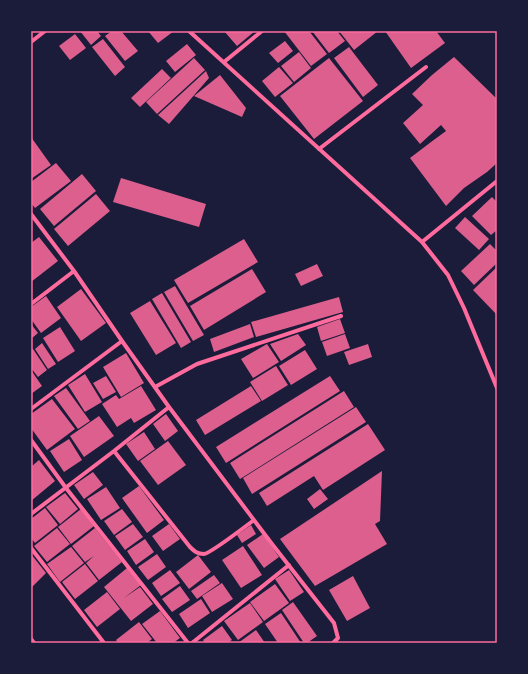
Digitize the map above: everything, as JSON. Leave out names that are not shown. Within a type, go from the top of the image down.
[{"type":"street","points":[[31,42],[44,31]]},
{"type":"street","points":[[189,31],[422,242],[448,275],[464,308],[497,388]]},
{"type":"street","points":[[224,62],[262,31]]},
{"type":"street","points":[[319,149],[426,67]]},
{"type":"street","points":[[422,242],[497,181]]},
{"type":"street","points":[[31,214],[74,271],[169,407],[334,623],[338,638],[333,643]]},
{"type":"street","points":[[31,304],[74,271]]},
{"type":"street","points":[[155,387],[197,364],[341,316]]},
{"type":"street","points":[[31,409],[122,341]]},
{"type":"street","points":[[31,514],[169,407]]},
{"type":"street","points":[[31,440],[66,488],[188,643]]},
{"type":"street","points":[[114,451],[196,553],[205,554],[214,549],[254,520]]},
{"type":"street","points":[[31,548],[104,643]]},
{"type":"street","points":[[192,643],[289,565]]},
{"type":"street","points":[[31,639],[34,643]]},
{"type":"building","points":[[80,31],[97,31],[101,36],[91,45]]},
{"type":"building","points":[[112,31],[121,31],[138,51],[125,61],[105,36]]},
{"type":"building","points":[[148,31],[174,31],[158,43]]},
{"type":"building","points":[[224,31],[255,31],[237,46]]},
{"type":"building","points":[[284,31],[309,31],[327,54],[311,66]]},
{"type":"building","points":[[312,31],[337,31],[345,41],[329,53]]},
{"type":"building","points":[[339,31],[378,31],[354,50]]},
{"type":"building","points":[[385,31],[436,31],[445,43],[411,68]]},
{"type":"building","points":[[75,34],[86,48],[70,60],[59,46]]},
{"type":"building","points":[[103,39],[125,67],[115,76],[92,47]]},
{"type":"building","points":[[285,41],[293,51],[278,63],[269,53]]},
{"type":"building","points":[[187,44],[196,55],[175,72],[166,61]]},
{"type":"building","points":[[349,47],[378,85],[363,97],[334,58]]},
{"type":"building","points":[[299,52],[311,68],[294,82],[281,66]]},
{"type":"building","points":[[454,57],[497,99],[497,163],[464,188],[446,206],[410,158],[446,131],[441,125],[420,144],[403,123],[423,105],[412,94]]},
{"type":"building","points":[[194,58],[205,70],[157,114],[146,102]]},
{"type":"building","points":[[329,58],[363,101],[314,139],[280,96]]},
{"type":"building","points":[[279,67],[293,83],[275,97],[262,81]]},
{"type":"building","points":[[162,69],[171,78],[140,107],[131,98]]},
{"type":"building","points":[[206,71],[209,78],[169,124],[158,115]]},
{"type":"building","points":[[220,75],[246,108],[242,117],[194,96]]},
{"type":"building","points":[[31,137],[51,165],[31,179]]},
{"type":"building","points":[[56,163],[71,181],[35,208],[31,203],[31,182]]},
{"type":"building","points":[[82,174],[96,191],[54,226],[40,209]]},
{"type":"building","points":[[121,178],[206,204],[199,227],[113,202]]},
{"type":"building","points":[[96,194],[110,211],[68,246],[54,229]]},
{"type":"building","points":[[492,197],[497,202],[497,230],[491,235],[472,216]]},
{"type":"building","points":[[465,217],[489,239],[479,250],[455,228]]},
{"type":"building","points":[[39,237],[58,261],[31,282],[31,243]]},
{"type":"building","points":[[244,239],[258,262],[188,303],[174,280]]},
{"type":"building","points":[[490,244],[497,251],[497,263],[474,285],[461,271]]},
{"type":"building","points":[[317,264],[323,276],[301,286],[295,274]]},
{"type":"building","points":[[497,267],[497,315],[473,290]]},
{"type":"building","points":[[252,269],[266,292],[204,330],[190,306]]},
{"type":"building","points":[[175,286],[204,335],[193,341],[164,292]]},
{"type":"building","points":[[81,289],[106,323],[81,341],[57,307]]},
{"type":"building","points":[[162,293],[191,342],[181,348],[152,299]]},
{"type":"building","points":[[46,296],[61,318],[41,333],[31,319],[31,307]]},
{"type":"building","points":[[339,297],[343,312],[256,337],[251,322]]},
{"type":"building","points":[[150,301],[176,343],[156,355],[130,313]]},
{"type":"building","points":[[340,319],[345,333],[321,341],[317,327]]},
{"type":"building","points":[[31,324],[38,333],[31,339]]},
{"type":"building","points":[[250,324],[254,337],[214,352],[210,339]]},
{"type":"building","points":[[60,327],[75,351],[58,362],[43,338]]},
{"type":"building","points":[[298,334],[306,345],[281,361],[270,344]]},
{"type":"building","points":[[345,334],[350,348],[327,356],[322,342]]},
{"type":"building","points":[[42,343],[56,364],[48,369],[35,349]]},
{"type":"building","points":[[267,344],[279,362],[253,378],[241,359]]},
{"type":"building","points":[[368,344],[372,357],[349,365],[344,352]]},
{"type":"building","points":[[33,349],[47,370],[38,377],[31,368],[31,350]]},
{"type":"building","points":[[305,350],[317,369],[291,385],[279,366]]},
{"type":"building","points":[[126,353],[144,383],[121,397],[103,367]]},
{"type":"building","points":[[276,366],[288,385],[262,401],[250,382]]},
{"type":"building","points":[[31,370],[42,386],[31,394]]},
{"type":"building","points":[[85,374],[102,402],[85,412],[68,385]]},
{"type":"building","points":[[106,376],[116,392],[103,399],[93,383]]},
{"type":"building","points":[[330,376],[340,391],[226,463],[216,447]]},
{"type":"building","points":[[141,386],[156,410],[134,423],[131,418],[117,427],[102,404],[116,395],[119,399]]},
{"type":"building","points":[[251,386],[261,401],[205,435],[196,420]]},
{"type":"building","points":[[66,388],[90,421],[78,429],[54,396]]},
{"type":"building","points":[[344,391],[354,407],[240,479],[230,463]]},
{"type":"building","points":[[52,399],[75,429],[47,450],[31,428],[31,414]]},
{"type":"building","points":[[356,407],[366,422],[252,494],[243,478]]},
{"type":"building","points":[[166,414],[178,431],[165,441],[153,424]]},
{"type":"building","points":[[99,416],[114,436],[84,457],[70,436]]},
{"type":"building","points":[[368,424],[385,450],[323,490],[314,476],[267,506],[259,493]]},
{"type":"building","points":[[144,432],[155,449],[138,461],[126,444]]},
{"type":"building","points":[[69,439],[82,460],[64,472],[50,451]]},
{"type":"building","points":[[168,441],[186,465],[158,485],[140,461]]},
{"type":"building","points":[[39,460],[55,481],[31,501],[31,467]]},
{"type":"building","points":[[382,471],[380,521],[375,524],[387,544],[315,586],[280,539]]},
{"type":"building","points":[[93,472],[103,485],[84,499],[74,485]]},
{"type":"building","points":[[139,486],[164,520],[147,533],[122,498]]},
{"type":"building","points":[[106,487],[120,508],[101,520],[87,499]]},
{"type":"building","points":[[320,489],[328,499],[314,509],[307,499]]},
{"type":"building","points":[[65,493],[78,509],[60,524],[46,507]]},
{"type":"building","points":[[45,508],[58,525],[35,543],[31,538],[31,519]]},
{"type":"building","points":[[81,509],[94,526],[71,544],[58,527]]},
{"type":"building","points":[[122,509],[132,522],[114,535],[104,521]]},
{"type":"building","points":[[133,524],[143,537],[125,550],[115,536]]},
{"type":"building","points":[[169,524],[180,539],[163,551],[152,536]]},
{"type":"building","points":[[251,525],[256,534],[242,543],[237,535]]},
{"type":"building","points":[[57,528],[70,544],[47,562],[34,546]]},
{"type":"building","points":[[95,528],[122,562],[99,580],[86,563],[94,556],[85,562],[72,546]]},
{"type":"building","points":[[263,534],[279,557],[264,568],[247,545]]},
{"type":"building","points":[[145,539],[154,552],[136,565],[127,551]]},
{"type":"building","points":[[243,546],[262,575],[241,588],[222,560]]},
{"type":"building","points":[[71,547],[84,563],[60,582],[47,564]]},
{"type":"building","points":[[31,554],[46,573],[31,588]]},
{"type":"building","points":[[157,554],[166,567],[148,580],[138,567]]},
{"type":"building","points":[[198,555],[211,572],[189,589],[176,572]]},
{"type":"building","points":[[85,564],[98,581],[75,599],[62,582]]},
{"type":"building","points":[[127,568],[141,585],[124,598],[140,587],[153,604],[131,621],[104,587]]},
{"type":"building","points":[[170,570],[180,583],[161,596],[152,583]]},
{"type":"building","points":[[289,570],[304,592],[290,601],[275,579]]},
{"type":"building","points":[[214,575],[220,583],[197,599],[191,591]]},
{"type":"building","points":[[353,576],[370,608],[347,621],[329,590]]},
{"type":"building","points":[[222,583],[233,599],[212,612],[202,596]]},
{"type":"building","points":[[275,584],[289,603],[264,621],[250,602]]},
{"type":"building","points":[[180,586],[190,600],[172,612],[162,599]]},
{"type":"building","points":[[107,592],[120,609],[97,627],[84,610]]},
{"type":"building","points":[[201,599],[210,613],[188,628],[179,614]]},
{"type":"building","points":[[293,602],[317,636],[307,643],[304,643],[282,610]]},
{"type":"building","points":[[250,603],[263,622],[238,640],[224,621]]},
{"type":"building","points":[[160,611],[180,638],[173,643],[157,643],[142,624]]},
{"type":"building","points":[[281,613],[301,643],[278,643],[265,624]]},
{"type":"building","points":[[139,622],[152,639],[147,643],[118,643],[116,640]]},
{"type":"building","points":[[222,626],[232,640],[227,643],[205,643],[203,640]]},
{"type":"building","points":[[256,630],[265,643],[238,643]]}]
